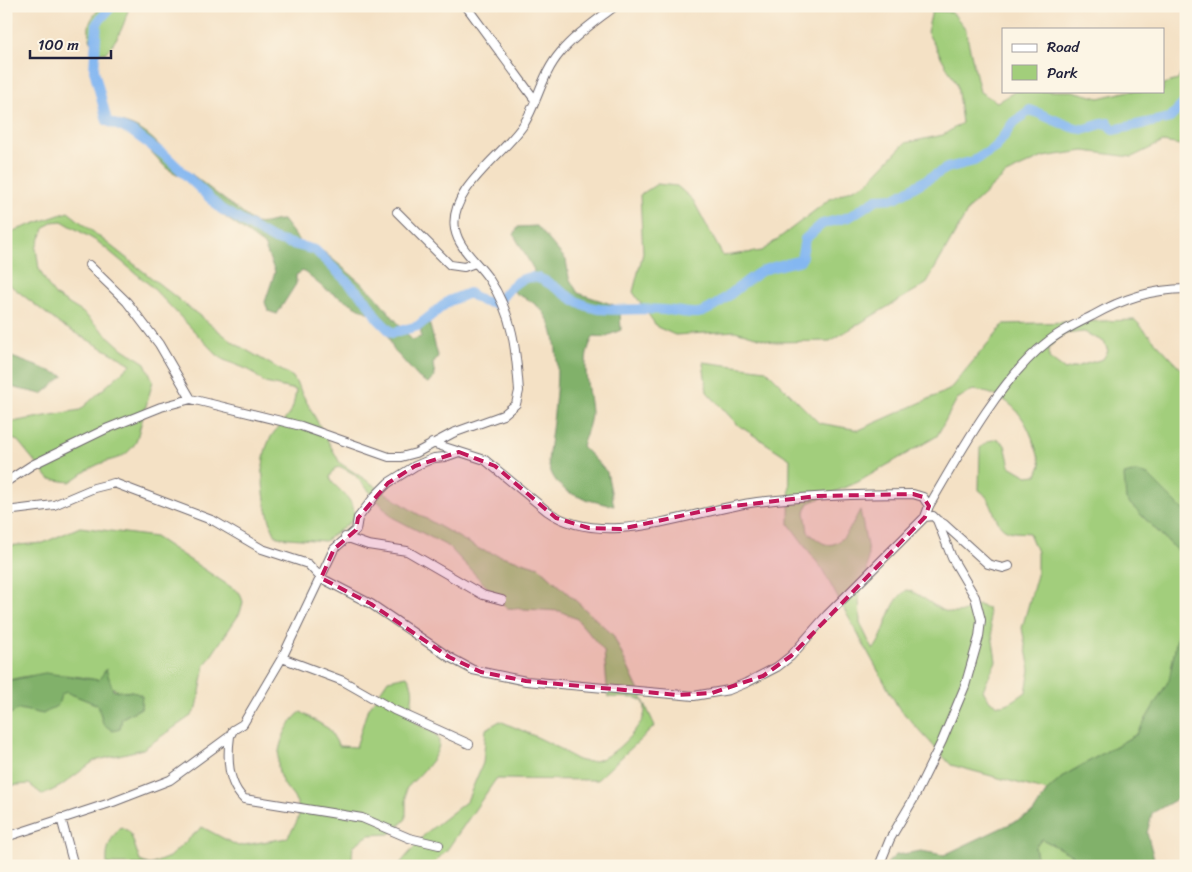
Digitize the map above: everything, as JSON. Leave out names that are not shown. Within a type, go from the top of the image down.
[{"type":"street","points":[[466,6],[535,100]]},
{"type":"street","points":[[6,482],[32,464],[99,432],[161,407],[191,399],[301,426],[390,457],[401,457],[416,453],[432,443],[472,424],[503,415],[512,409],[518,399],[517,365],[511,322],[489,278],[475,263],[458,236],[455,228],[456,208],[466,191],[524,124],[544,77],[560,52],[615,6]]},
{"type":"street","points":[[397,212],[450,265],[464,267],[475,263]]},
{"type":"street","points":[[89,265],[127,302],[159,344],[191,399]]},
{"type":"street","points":[[6,511],[54,505],[94,488],[114,484],[214,521],[262,549],[308,564],[321,578],[371,604],[449,657],[473,670],[526,681],[694,696],[729,690],[770,671],[792,656],[827,615],[925,518],[929,506],[970,437],[1010,381],[1031,356],[1072,326],[1127,299],[1175,289],[1186,290]]},
{"type":"street","points":[[432,443],[473,455],[495,466],[556,518],[578,527],[621,529],[717,508],[816,496],[913,494],[923,497],[929,506]]},
{"type":"street","points":[[439,845],[409,838],[362,818],[244,798],[235,790],[227,755],[230,736],[233,730],[243,724],[282,658],[334,549],[345,537],[356,530],[358,518],[388,483],[422,464],[459,452]]},
{"type":"street","points":[[925,518],[933,516],[944,524],[988,564],[1003,568],[1009,566]]},
{"type":"street","points":[[878,866],[890,839],[913,800],[942,741],[972,663],[980,629],[981,620],[975,597],[952,558],[937,520]]},
{"type":"street","points":[[345,537],[368,545],[406,551],[483,595],[502,600]]},
{"type":"street","points":[[282,658],[344,681],[394,710],[469,744]]},
{"type":"street","points":[[6,837],[113,802],[170,780],[230,736]]},
{"type":"street","points":[[61,818],[74,866]]},
{"type":"highlighted area","points":[[459,452],[495,466],[556,518],[589,528],[621,529],[717,508],[817,496],[913,494],[923,497],[929,506],[925,517],[791,656],[763,676],[712,693],[678,695],[526,681],[481,672],[449,657],[371,604],[321,578],[334,549],[356,530],[358,518],[388,483],[415,466]]},
{"type":"green space","points":[[102,6],[129,6],[114,43],[105,53],[94,51],[89,32],[90,22]]},
{"type":"green space","points":[[932,11],[952,12],[965,28],[980,92],[997,102],[1014,92],[1077,92],[1099,98],[1125,92],[1164,92],[1164,84],[1178,80],[1186,62],[1186,146],[1163,142],[1132,157],[1084,151],[1043,157],[1006,174],[970,207],[926,284],[830,341],[773,342],[735,331],[675,335],[657,327],[633,292],[643,253],[640,195],[657,184],[677,186],[693,200],[723,256],[762,251],[830,199],[867,183],[905,143],[943,135],[962,123],[957,85],[927,32]]},
{"type":"green space","points":[[120,122],[137,128],[150,136],[173,159],[255,223],[283,220],[300,242],[324,252],[373,293],[412,340],[421,337],[421,327],[429,322],[438,356],[433,364],[435,377],[428,383],[419,378],[393,349],[383,321],[325,289],[303,271],[296,275],[296,284],[277,314],[268,311],[265,302],[275,272],[264,245],[217,211],[191,182],[166,168],[140,139],[112,127]]},
{"type":"green space","points":[[68,212],[234,343],[293,377],[340,463],[416,513],[481,550],[539,567],[613,635],[655,726],[597,780],[496,779],[447,850],[431,866],[398,866],[426,833],[467,801],[483,763],[486,729],[500,721],[547,742],[576,759],[592,761],[607,756],[621,746],[632,734],[644,715],[645,706],[643,701],[637,698],[608,697],[604,651],[577,619],[560,611],[507,608],[449,547],[392,517],[354,474],[341,467],[335,468],[330,477],[354,509],[353,520],[325,541],[277,537],[272,528],[266,503],[263,463],[265,451],[271,437],[292,409],[296,390],[265,383],[249,370],[224,360],[150,285],[98,242],[62,221],[51,222],[44,229],[36,248],[39,269],[49,287],[56,296],[82,312],[119,346],[145,363],[153,381],[136,442],[132,448],[123,456],[103,462],[70,482],[49,479],[18,441],[6,437],[6,423],[80,410],[131,364],[61,325],[6,282],[6,244],[13,231]]},
{"type":"green space","points":[[537,226],[566,260],[569,278],[578,293],[614,305],[620,313],[621,330],[604,337],[594,336],[589,345],[586,373],[591,416],[582,446],[607,472],[614,506],[572,494],[557,482],[551,473],[548,461],[555,407],[556,347],[546,316],[532,302],[515,293],[512,284],[531,279],[534,270],[514,235],[518,227]]},
{"type":"green space","points":[[1135,320],[1186,374],[1186,513],[1148,475],[1126,500],[1181,554],[1186,570],[1186,590],[1170,680],[1137,734],[1065,775],[1047,791],[951,765],[898,707],[822,569],[789,524],[790,459],[738,425],[707,392],[703,362],[766,370],[819,423],[859,430],[949,390],[1004,324]],"holes":[[[1084,332],[1104,342],[1108,351],[1103,359],[1065,370],[1049,358],[1049,347],[1064,334]],[[973,390],[989,393],[1001,398],[1012,406],[1027,426],[1041,465],[1037,475],[1027,476],[1010,466],[1005,445],[998,439],[988,441],[980,448],[979,490],[988,500],[1000,524],[1009,531],[1029,533],[1037,552],[1037,575],[1022,628],[1030,670],[1026,692],[1003,705],[992,703],[983,690],[996,661],[988,608],[978,605],[961,612],[950,612],[907,590],[895,602],[882,635],[873,650],[860,623],[859,593],[867,577],[868,551],[860,510],[842,539],[831,544],[823,543],[808,532],[805,512],[809,503],[858,482],[937,436],[957,399]]]},
{"type":"green space","points":[[6,355],[64,376],[42,394],[6,386]]},
{"type":"green space","points":[[1137,472],[1148,475],[1186,513],[1186,570],[1181,554],[1126,500],[1124,475]]},
{"type":"green space","points":[[80,527],[155,537],[240,593],[243,602],[240,613],[205,665],[197,708],[191,716],[143,749],[94,761],[61,786],[43,795],[29,784],[6,786],[6,716],[19,709],[66,692],[99,705],[103,724],[122,718],[141,708],[132,691],[117,690],[101,681],[62,675],[40,675],[6,681],[6,546],[43,543]]},
{"type":"green space","points":[[1186,590],[1186,794],[1152,813],[1147,833],[1156,866],[1081,866],[1074,856],[1042,839],[1035,847],[1038,866],[884,866],[896,855],[921,851],[944,855],[1033,813],[1047,791],[1065,775],[1137,734],[1169,680]]},
{"type":"green space","points":[[106,669],[113,690],[132,691],[142,696],[141,708],[122,718],[120,729],[113,731],[103,724],[98,705],[66,692],[61,695],[58,705],[43,714],[19,709],[6,716],[6,681],[45,673],[99,680]]},
{"type":"green space","points":[[407,676],[413,693],[411,707],[413,717],[419,725],[434,733],[438,739],[439,746],[431,762],[406,789],[406,819],[390,834],[369,835],[353,846],[352,857],[358,866],[152,864],[169,857],[202,827],[238,846],[287,838],[299,816],[297,803],[283,783],[279,771],[278,761],[281,742],[289,725],[301,712],[329,729],[339,746],[356,747],[367,711],[388,680]]},
{"type":"green space","points":[[121,827],[130,832],[140,861],[148,864],[107,864],[107,853],[110,844],[114,835]]},
{"type":"green space","points":[[1042,839],[1074,856],[1081,866],[1038,866],[1035,847]]},
{"type":"waterway","points":[[112,6],[97,23],[94,70],[107,121],[131,131],[167,157],[221,209],[273,239],[315,250],[366,300],[377,318],[392,333],[418,326],[449,301],[469,293],[482,301],[497,304],[511,287],[524,279],[535,278],[546,282],[583,305],[599,309],[656,309],[694,313],[705,311],[764,270],[801,260],[805,239],[822,224],[849,217],[877,199],[895,198],[947,168],[974,161],[996,147],[1013,123],[1030,110],[1080,129],[1108,123],[1113,130],[1170,118],[1186,101]]}]
